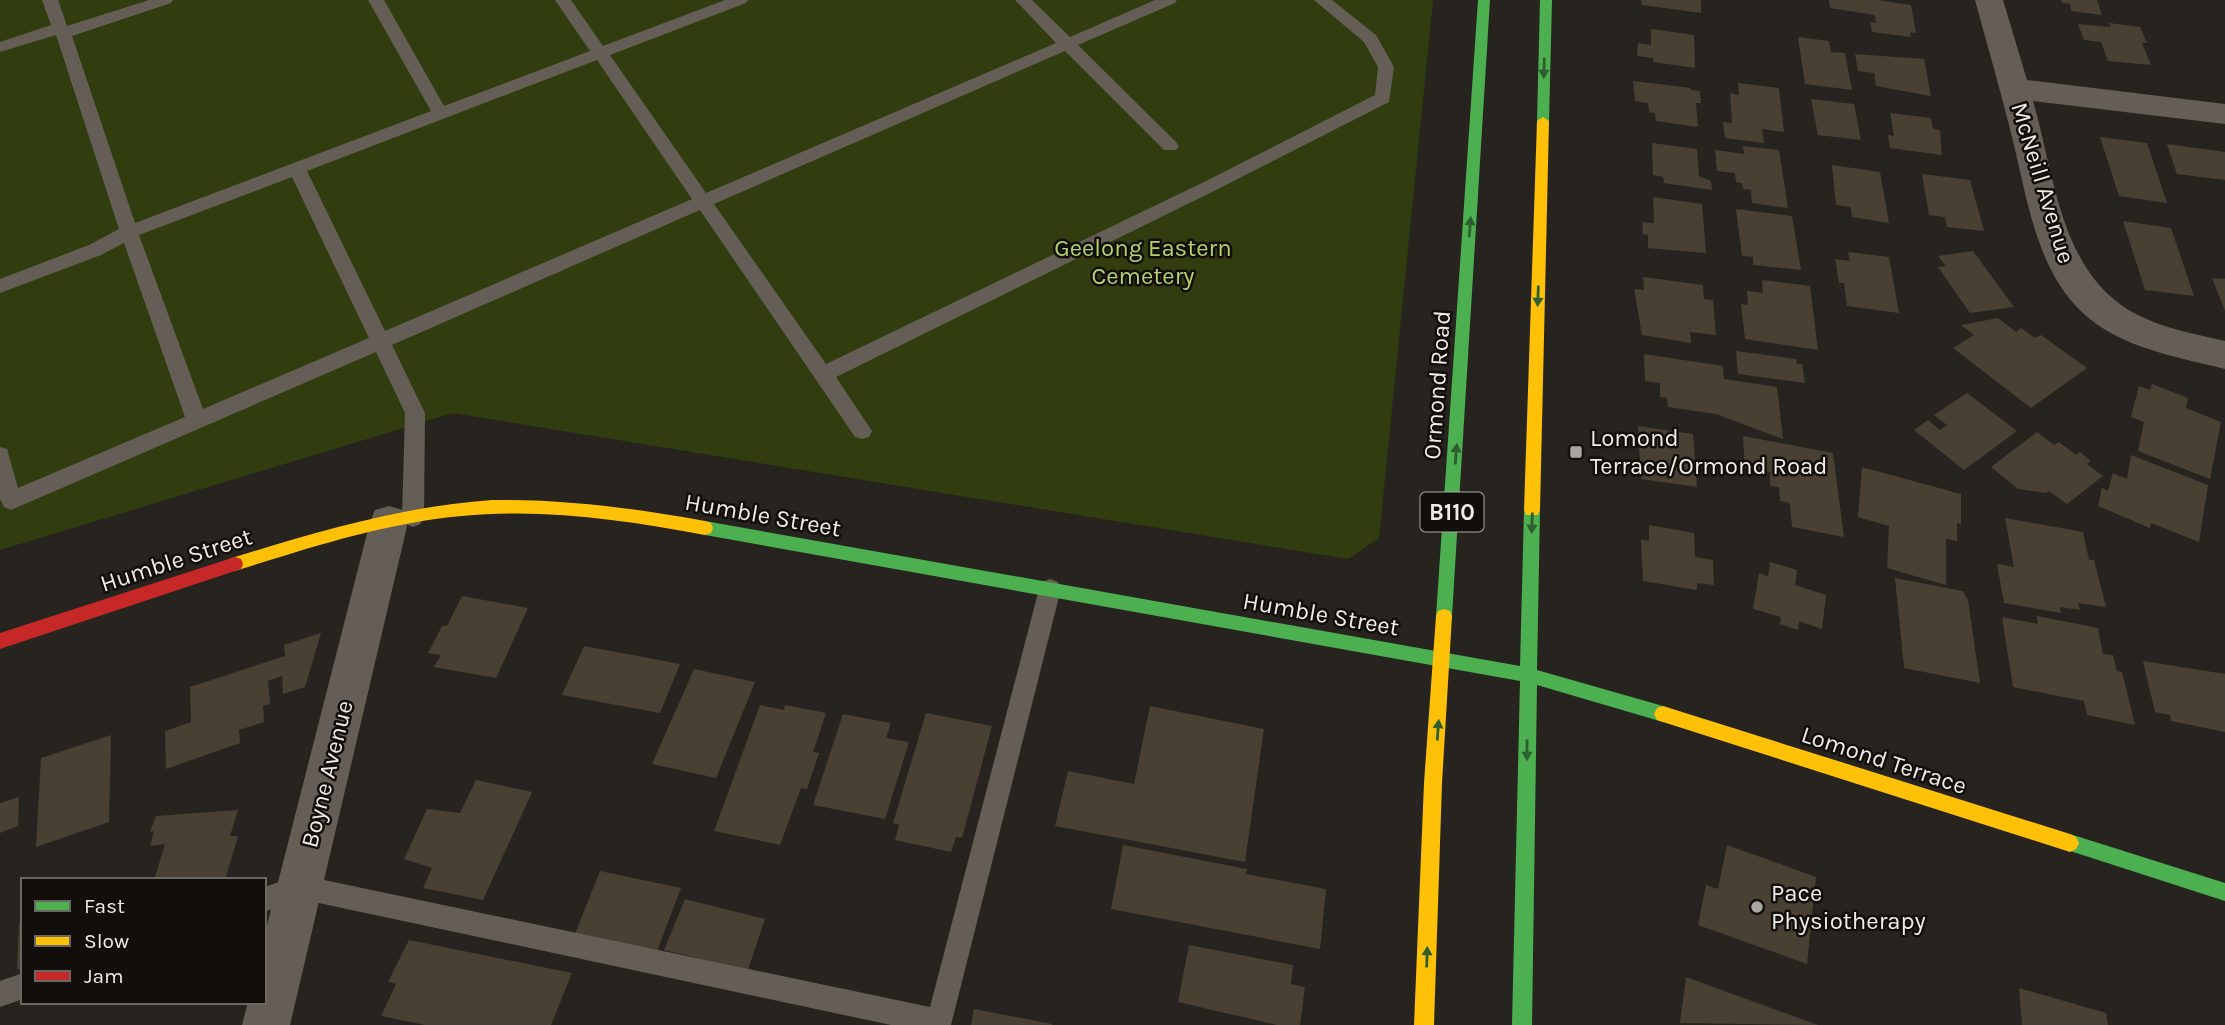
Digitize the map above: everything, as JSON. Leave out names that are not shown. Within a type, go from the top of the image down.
[{"type":"main road","name":"Ormond Road","points":[[1424,1025],[1433,783],[1484,0]]},
{"type":"main road","points":[[1522,1025],[1528,676],[1546,0]]},
{"type":"main road","name":"Humble Street","points":[[0,642],[264,555],[401,520],[463,509],[535,508],[618,512],[1528,676]]},
{"type":"main road","name":"Lomond Terrace","points":[[1528,676],[1626,702],[2225,892]]},
{"type":"street","name":"McNeill Avenue","points":[[1989,0],[2056,240],[2075,284],[2096,305],[2124,324],[2174,342],[2225,355]]},
{"type":"street","points":[[2015,89],[2225,114]]},
{"type":"street","name":"Boyne Avenue","points":[[266,1025],[282,893],[401,520]]},
{"type":"lane","points":[[50,0],[197,421]]},
{"type":"lane","points":[[0,47],[165,0]]},
{"type":"lane","points":[[376,0],[440,113]]},
{"type":"lane","points":[[562,0],[862,431]]},
{"type":"lane","points":[[0,286],[95,250],[129,232],[740,0]]},
{"type":"lane","points":[[1023,0],[1170,146]]},
{"type":"lane","points":[[0,456],[11,501],[1169,0]]},
{"type":"lane","points":[[823,374],[1185,198],[1383,98],[1386,67],[1370,39],[1322,0]]},
{"type":"lane","points":[[297,168],[415,413],[401,520]]},
{"type":"lane","points":[[282,893],[938,1024],[1050,589]]},
{"type":"lane","points":[[0,994],[21,987]]},
{"type":"green space","name":"Geelong Eastern Cemetery","points":[[0,0],[1433,0],[1379,538],[1348,559],[453,413],[0,550]]},
{"type":"building","points":[[1641,0],[1701,0],[1701,13],[1642,5]]},
{"type":"building","points":[[1829,0],[1877,0],[1911,5],[1916,33],[1910,32],[1911,37],[1872,32],[1870,22],[1876,23],[1875,15],[1830,8]]},
{"type":"building","points":[[2061,0],[2097,0],[2102,15],[2071,11],[2070,4],[2062,3]]},
{"type":"building","points":[[2109,23],[2140,27],[2147,43],[2142,43],[2151,65],[2108,61],[2101,42],[2084,40],[2078,24],[2111,27]]},
{"type":"building","points":[[1651,29],[1694,35],[1695,68],[1653,62],[1653,58],[1637,56],[1638,43],[1651,45]]},
{"type":"building","points":[[1798,37],[1829,41],[1831,52],[1845,53],[1852,90],[1805,84]]},
{"type":"building","points":[[1855,54],[1924,59],[1931,96],[1876,86],[1874,73],[1858,71]]},
{"type":"building","points":[[1633,81],[1700,91],[1701,103],[1696,103],[1698,127],[1656,121],[1655,113],[1649,112],[1648,103],[1635,101]]},
{"type":"building","points":[[1738,83],[1779,88],[1784,132],[1762,129],[1764,143],[1725,138],[1723,122],[1732,123],[1730,93],[1739,95]]},
{"type":"building","points":[[1811,99],[1854,104],[1861,140],[1818,135]]},
{"type":"building","points":[[1890,113],[1931,118],[1933,129],[1940,130],[1942,155],[1890,148],[1888,135],[1894,136]]},
{"type":"building","points":[[2100,137],[2147,143],[2167,203],[2119,196]]},
{"type":"building","points":[[1652,143],[1697,149],[1699,176],[1711,181],[1712,190],[1664,183],[1663,177],[1653,175]]},
{"type":"building","points":[[2167,144],[2225,152],[2225,180],[2177,174]]},
{"type":"building","points":[[1743,146],[1779,150],[1788,208],[1752,203],[1751,190],[1743,189],[1742,183],[1736,182],[1735,173],[1717,171],[1715,150],[1744,154]]},
{"type":"building","points":[[1832,165],[1880,172],[1889,223],[1852,217],[1851,207],[1836,205]]},
{"type":"building","points":[[1922,174],[1970,180],[1984,231],[1947,227],[1945,217],[1929,215]]},
{"type":"building","points":[[1653,197],[1702,204],[1706,253],[1648,248],[1648,235],[1643,234],[1642,222],[1654,223]]},
{"type":"building","points":[[1736,209],[1792,216],[1801,270],[1753,265],[1753,257],[1742,256]]},
{"type":"building","points":[[2123,221],[2171,228],[2194,296],[2145,290]]},
{"type":"building","points":[[1973,251],[2014,307],[1970,313],[1938,267],[1946,266],[1938,256]]},
{"type":"building","points":[[1848,252],[1889,257],[1899,313],[1847,306],[1844,283],[1839,283],[1835,259],[1850,261]]},
{"type":"building","points":[[1643,277],[1703,285],[1704,299],[1713,300],[1716,335],[1690,332],[1691,343],[1642,335],[1634,289],[1644,290]]},
{"type":"building","points":[[2212,278],[2225,279],[2225,311]]},
{"type":"building","points":[[1762,280],[1810,286],[1818,350],[1745,339],[1741,304],[1748,305],[1747,291],[1763,293]]},
{"type":"building","points":[[1998,318],[2016,332],[2021,328],[2035,338],[2041,335],[2087,368],[2031,408],[1953,348],[1974,335],[1961,325]]},
{"type":"building","points":[[1736,351],[1796,359],[1797,364],[1802,364],[1805,383],[1738,374]]},
{"type":"building","points":[[1644,354],[1723,366],[1724,379],[1777,387],[1783,439],[1716,414],[1668,407],[1667,398],[1660,397],[1660,383],[1645,381]]},
{"type":"building","points":[[2152,384],[2188,398],[2186,408],[2221,422],[2210,479],[2138,451],[2144,422],[2131,417],[2139,386],[2150,390]]},
{"type":"building","points":[[1967,393],[2017,431],[1964,470],[1914,430],[1928,420],[1940,430],[1947,425],[1934,415]]},
{"type":"building","points":[[1638,426],[1693,434],[1697,487],[1641,479]]},
{"type":"building","points":[[2037,432],[2054,445],[2059,442],[2076,455],[2080,452],[2091,461],[2087,464],[2103,476],[2067,504],[2049,491],[2046,493],[2018,489],[1991,467]]},
{"type":"building","points":[[1743,436],[1833,453],[1844,537],[1792,527],[1790,503],[1780,501],[1779,487],[1770,486],[1770,472],[1745,468]]},
{"type":"building","points":[[2131,455],[2208,485],[2199,542],[2151,523],[2150,528],[2098,506],[2102,488],[2108,491],[2113,473],[2127,479]]},
{"type":"building","points":[[1862,467],[1961,494],[1961,524],[1957,523],[1957,541],[1946,539],[1946,585],[1887,568],[1889,526],[1858,517]]},
{"type":"building","points":[[2005,518],[2083,532],[2089,560],[2094,560],[2106,607],[2078,603],[2080,610],[2060,607],[2061,613],[2004,603],[1997,564],[2014,567]]},
{"type":"building","points":[[1649,525],[1694,533],[1695,557],[1713,560],[1714,585],[1697,583],[1697,590],[1643,581],[1641,539],[1649,541]]},
{"type":"building","points":[[1770,562],[1797,570],[1795,585],[1826,595],[1822,629],[1799,621],[1798,630],[1780,624],[1781,617],[1753,609],[1759,573],[1768,576]]},
{"type":"building","points":[[1895,578],[1963,591],[1968,600],[1980,683],[1904,668]]},
{"type":"building","points":[[462,596],[528,608],[496,678],[434,667],[441,655],[428,653],[442,626],[447,626]]},
{"type":"building","points":[[2037,616],[2098,628],[2103,654],[2113,655],[2117,671],[2122,672],[2135,725],[2087,715],[2084,701],[2013,687],[2002,617],[2038,624]]},
{"type":"building","points":[[321,633],[305,687],[283,694],[282,676],[268,681],[270,704],[263,706],[264,722],[239,730],[240,743],[166,769],[165,731],[191,722],[190,687],[285,656],[284,645]]},
{"type":"building","points":[[584,646],[680,664],[660,713],[562,695]]},
{"type":"building","points":[[2143,661],[2225,674],[2225,732],[2171,721],[2170,715],[2155,712]]},
{"type":"building","points":[[694,669],[755,682],[716,778],[652,764]]},
{"type":"building","points":[[760,705],[784,710],[785,705],[826,713],[813,752],[819,753],[807,789],[801,788],[780,845],[714,831]]},
{"type":"building","points":[[1150,706],[1264,729],[1245,862],[1055,826],[1068,771],[1134,784]]},
{"type":"building","points":[[926,713],[992,726],[962,838],[956,837],[951,852],[895,840],[899,825],[893,823]]},
{"type":"building","points":[[843,714],[891,723],[886,738],[909,742],[885,819],[813,805]]},
{"type":"building","points":[[111,735],[109,822],[36,847],[41,758]]},
{"type":"building","points":[[476,780],[532,792],[483,900],[423,888],[432,868],[404,859],[427,809],[460,813]]},
{"type":"building","points":[[19,797],[18,826],[0,833],[0,803]]},
{"type":"building","points":[[238,810],[230,836],[238,836],[226,878],[155,878],[165,844],[150,846],[154,831],[150,832],[156,816]]},
{"type":"building","points":[[1123,845],[1247,869],[1246,874],[1326,889],[1320,949],[1111,909]]},
{"type":"building","name":"Pace Physiotherapy","points":[[1727,845],[1816,877],[1807,964],[1698,925],[1706,885],[1718,889]]},
{"type":"building","points":[[600,871],[681,888],[657,951],[575,934]]},
{"type":"building","points":[[685,899],[765,919],[748,970],[664,950]]},
{"type":"building","points":[[19,923],[21,969],[17,970]]},
{"type":"building","points":[[409,940],[572,973],[551,1025],[425,1025],[381,1016],[396,984],[388,982]]},
{"type":"building","points":[[1189,945],[1293,965],[1291,984],[1305,987],[1300,1025],[1277,1025],[1178,1002]]},
{"type":"building","points":[[1686,977],[1818,1025],[1680,1023]]},
{"type":"building","points":[[2019,988],[2106,1013],[2108,1025],[2022,1025]]},
{"type":"building","points":[[974,1009],[1052,1024],[1052,1025],[971,1025]]},
{"type":"traffic: fast","points":[[1444,616],[1484,0]]},
{"type":"traffic: fast","points":[[1543,121],[1546,0]]},
{"type":"traffic: fast","points":[[1522,1025],[1532,510]]},
{"type":"traffic: fast","points":[[705,528],[1528,675],[1663,714]]},
{"type":"traffic: fast","points":[[2070,843],[2225,892]]},
{"type":"traffic: slow","points":[[1532,510],[1543,121]]},
{"type":"traffic: slow","points":[[235,564],[377,524],[462,509],[523,506],[584,510],[705,528]]},
{"type":"traffic: slow","points":[[1424,1025],[1433,783],[1444,616]]},
{"type":"traffic: slow","points":[[1663,714],[2070,843]]},
{"type":"traffic: jam","points":[[0,641],[235,564]]},
{"type":"place","name":"Lomond Terrace/Ormond Road","points":[[1576,452]]},
{"type":"place","name":"Pace Physiotherapy","points":[[1757,907]]}]
